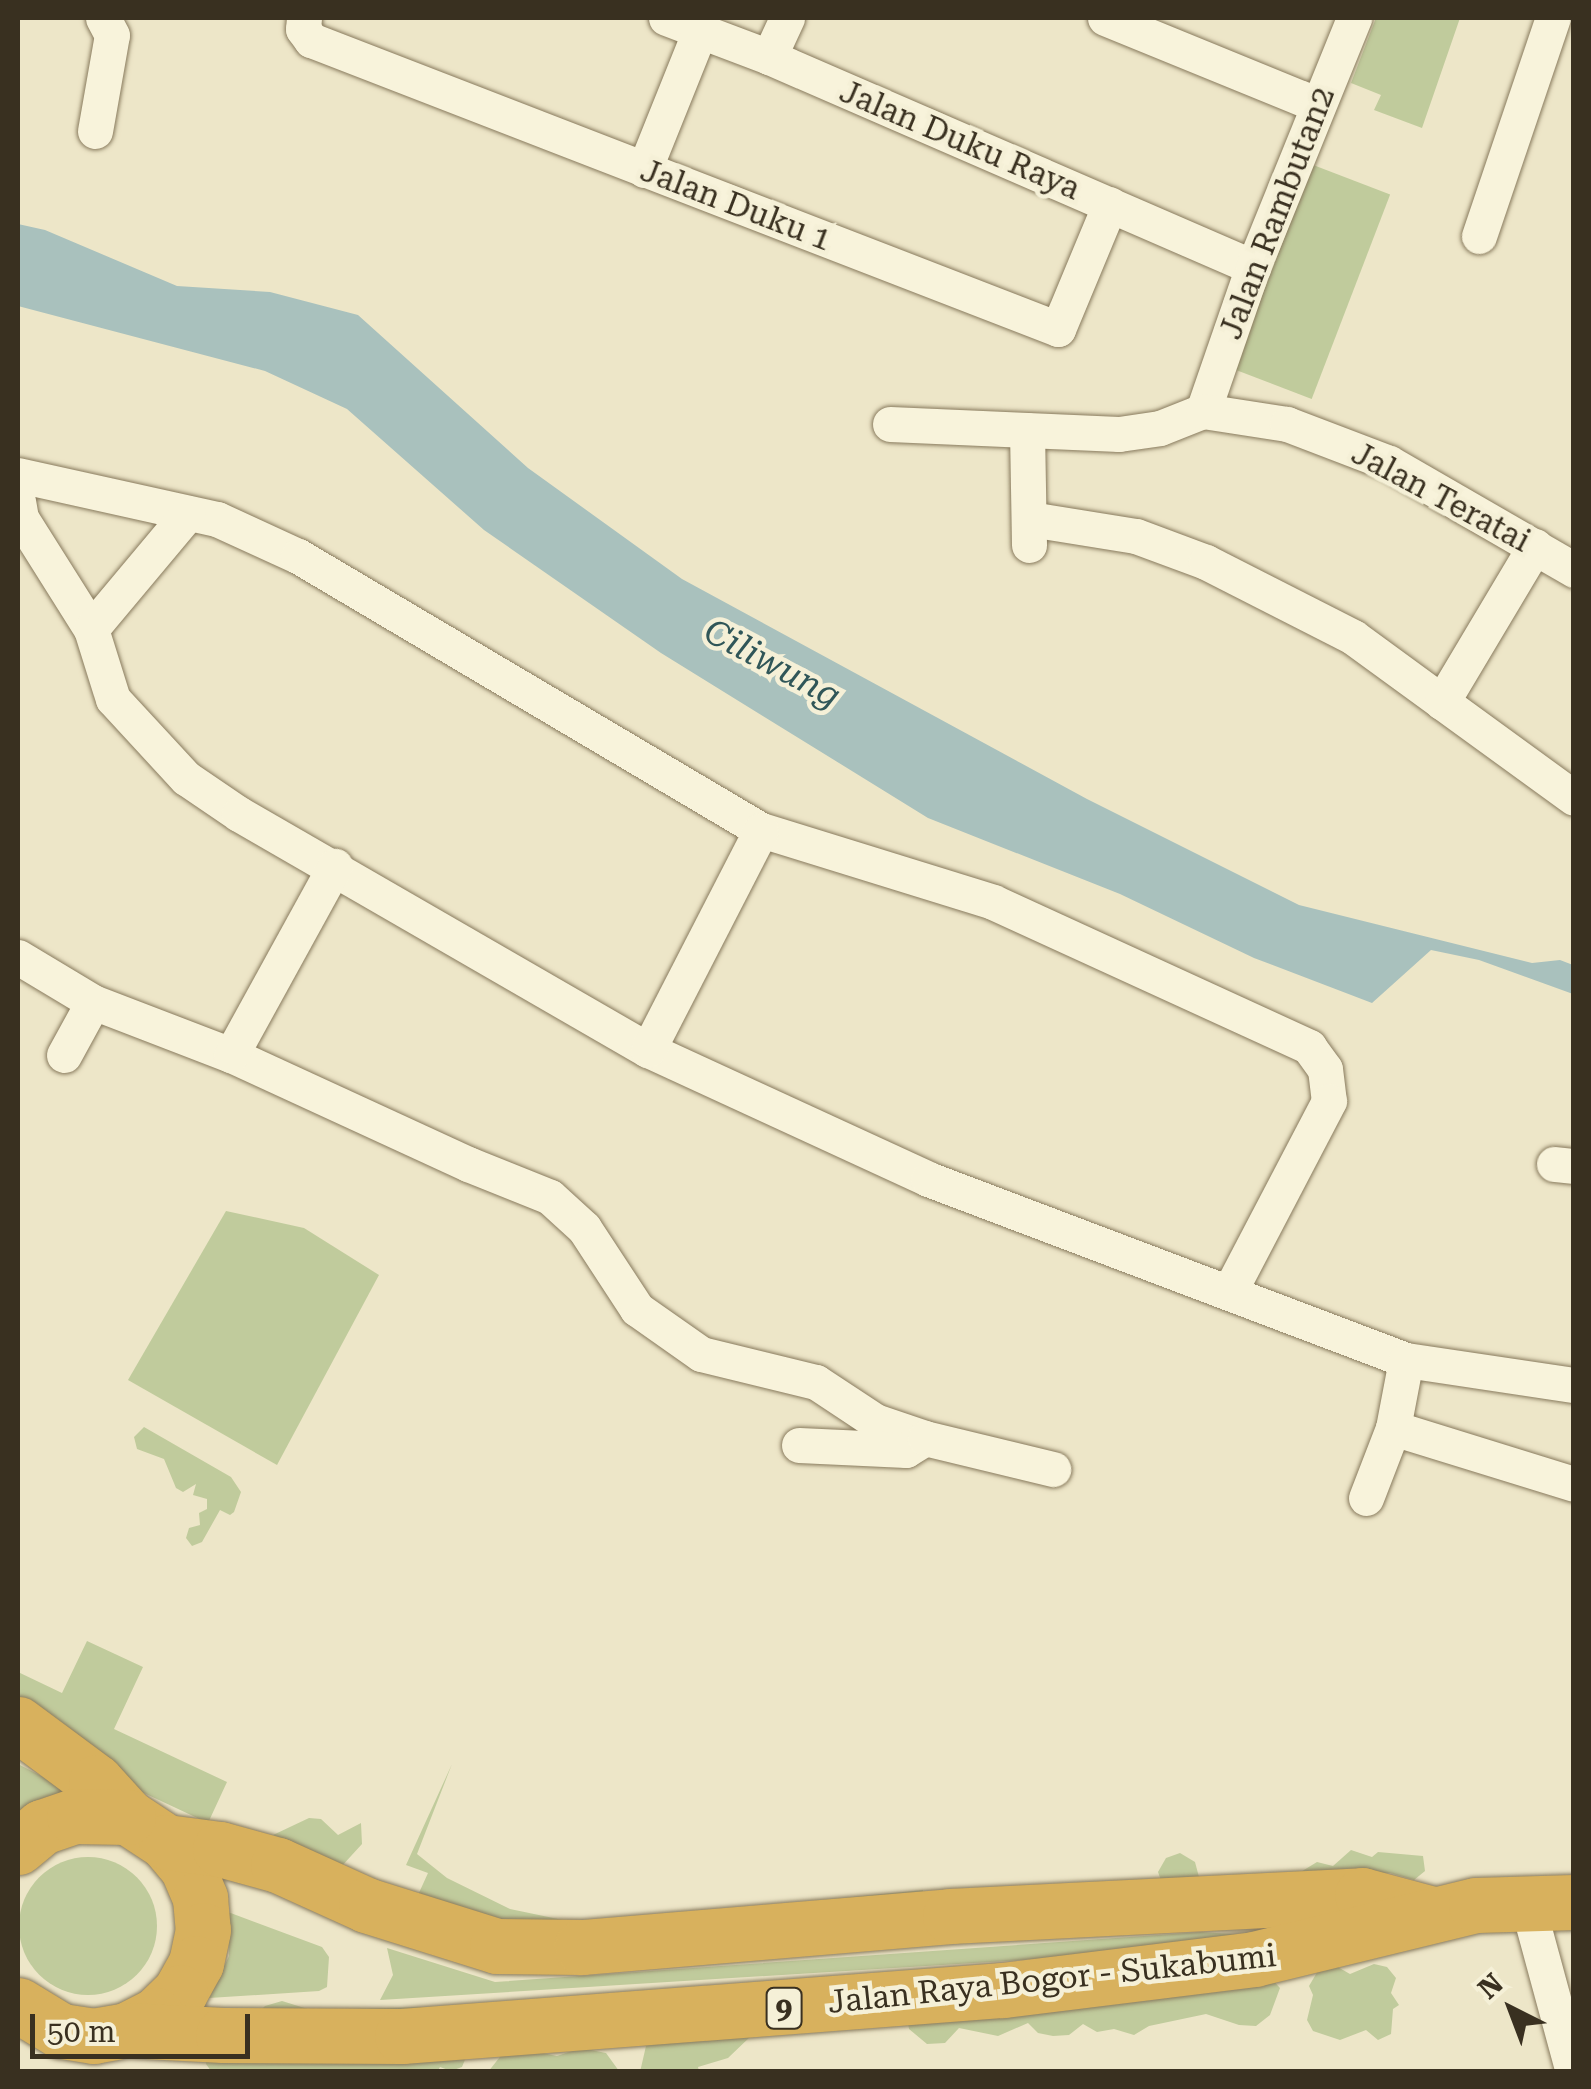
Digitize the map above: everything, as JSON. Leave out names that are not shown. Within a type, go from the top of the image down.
[{"type":"highway","name":"9","points":[[18,1724],[96,1782],[187,1867],[200,1898],[203,1930],[196,1963],[180,1992],[156,2015],[127,2030],[94,2036],[62,2032],[18,2006]]},
{"type":"highway","name":"9","points":[[18,1847],[42,1826],[74,1816],[147,1829]]},
{"type":"highway","name":"Jalan Raya Bogor - Sukabumi","points":[[147,1829],[278,1865],[385,1912],[496,1946],[582,1947],[950,1916],[1359,1916],[1433,1914],[1476,1905],[1554,1928]]},
{"type":"highway","name":"Jalan Raya Bogor - Sukabumi","points":[[127,2030],[223,2036],[402,2036],[1004,1990],[1254,1959],[1359,1916]]},
{"type":"street","points":[[95,131],[112,35],[103,18]]},
{"type":"street","name":"Jalan Duku 1","points":[[304,18],[302,29],[310,40],[1058,329],[1110,204]]},
{"type":"street","name":"Jalan Duku Raya","points":[[666,18],[769,57],[1252,267]]},
{"type":"street","points":[[769,57],[787,18]]},
{"type":"street","points":[[1105,18],[1318,104]]},
{"type":"street","name":"Jalan Rambutan2","points":[[1202,411],[1252,267],[1354,18]]},
{"type":"street","points":[[1479,236],[1554,18]]},
{"type":"street","points":[[644,170],[700,31]]},
{"type":"street","name":"Jalan Teratai","points":[[890,424],[1119,434],[1160,428],[1202,411],[1286,424],[1389,463],[1574,570]]},
{"type":"street","points":[[1026,430],[1029,532],[1136,536],[1222,569],[1354,638],[1574,798]]},
{"type":"street","points":[[18,474],[217,519],[298,556],[761,830],[992,902],[1309,1047],[1321,1058],[1328,1101],[1230,1290]]},
{"type":"street","points":[[18,501],[22,518],[91,629],[113,699],[181,773],[239,814],[648,1050],[928,1179],[1230,1290],[1406,1360],[1574,1384]]},
{"type":"street","points":[[91,629],[188,513]]},
{"type":"street","points":[[1442,702],[1535,546]]},
{"type":"street","points":[[648,1050],[761,830]]},
{"type":"street","points":[[232,1054],[334,866]]},
{"type":"street","points":[[18,957],[93,1002],[232,1054],[468,1164],[550,1197],[584,1228],[638,1309],[701,1354],[816,1382],[875,1421],[925,1438],[1053,1470]]},
{"type":"street","points":[[64,1056],[93,1002]]},
{"type":"street","points":[[1366,1498],[1392,1428],[1406,1360]]},
{"type":"street","points":[[1392,1428],[1574,1484]]},
{"type":"street","points":[[798,1445],[906,1450],[925,1438]]},
{"type":"street","points":[[1554,1928],[1572,2072]]},
{"type":"green space","points":[[1376,18],[1460,18],[1422,128],[1374,110],[1381,95],[1351,83]]},
{"type":"green space","points":[[1308,163],[1390,195],[1312,399],[1230,367]]},
{"type":"green space","points":[[226,1211],[304,1228],[379,1275],[277,1465],[128,1380]]},
{"type":"green space","points":[[144,1427],[231,1477],[241,1492],[234,1512],[230,1515],[220,1510],[202,1542],[192,1546],[186,1538],[189,1528],[200,1525],[199,1513],[207,1509],[207,1499],[193,1495],[196,1484],[183,1492],[176,1488],[164,1459],[137,1449],[134,1437]]},
{"type":"green space","points":[[87,1641],[143,1667],[114,1729],[227,1782],[208,1823],[18,1734],[18,1672],[62,1693]]},
{"type":"green space","points":[[18,1764],[78,1795],[18,1818]]},
{"type":"green space","points":[[452,1764],[417,1854],[447,1878],[510,1909],[582,1924],[923,1890],[921,1911],[580,1943],[418,1895],[428,1873],[406,1865]]},
{"type":"green space","points":[[309,1818],[321,1819],[338,1835],[361,1823],[362,1844],[340,1868],[273,1835]]},
{"type":"green space","points":[[1351,1850],[1372,1857],[1378,1852],[1423,1856],[1425,1871],[1414,1880],[1390,1873],[1299,1873],[1317,1862],[1333,1866]]},
{"type":"green space","points":[[1180,1853],[1195,1862],[1204,1896],[1167,1897],[1158,1872],[1166,1858]]},
{"type":"green space","points":[[88,1857],[115,1862],[137,1877],[152,1899],[157,1926],[152,1953],[137,1975],[115,1990],[88,1995],[61,1990],[39,1975],[24,1953],[19,1926],[24,1899],[39,1877],[61,1862]]},
{"type":"green space","points":[[228,1912],[322,1947],[329,1957],[327,1987],[319,1991],[209,1998],[229,1956]]},
{"type":"green space","points":[[1201,1932],[1279,1937],[1262,1968],[1280,1988],[1270,2015],[1256,2026],[1206,2014],[1149,2026],[1134,2035],[1114,2029],[1097,2032],[1083,2024],[1069,2035],[1053,2036],[1038,2033],[1028,2023],[998,2036],[959,2028],[945,2043],[927,2044],[909,2029],[906,2011],[1118,1954],[380,2000],[393,1975],[387,1948],[495,1982]]},
{"type":"green space","points":[[1374,1964],[1387,1967],[1396,1978],[1391,1993],[1399,2005],[1393,2009],[1391,2034],[1378,2040],[1366,2030],[1340,2040],[1313,2031],[1307,2020],[1313,1995],[1309,1986],[1319,1969],[1336,1966],[1350,1974]]},
{"type":"green space","points":[[282,2001],[311,2010],[423,2007],[469,2050],[462,2067],[451,2071],[440,2067],[437,2072],[211,2071],[206,2064],[204,2043],[248,2023],[265,2006]]},
{"type":"green space","points":[[630,2036],[751,2036],[728,2058],[698,2067],[699,2071],[640,2072],[646,2046]]},
{"type":"green space","points":[[581,2048],[606,2053],[619,2071],[488,2072],[503,2053],[533,2051],[557,2056]]},
{"type":"water","name":"Ciliwung","points":[[18,224],[45,230],[177,286],[270,292],[358,315],[528,468],[682,579],[1087,799],[1299,905],[1532,963],[1560,960],[1573,965],[1573,994],[1479,960],[1431,950],[1372,1003],[1254,958],[1120,894],[928,818],[661,653],[484,530],[347,409],[265,371],[18,306]]}]
